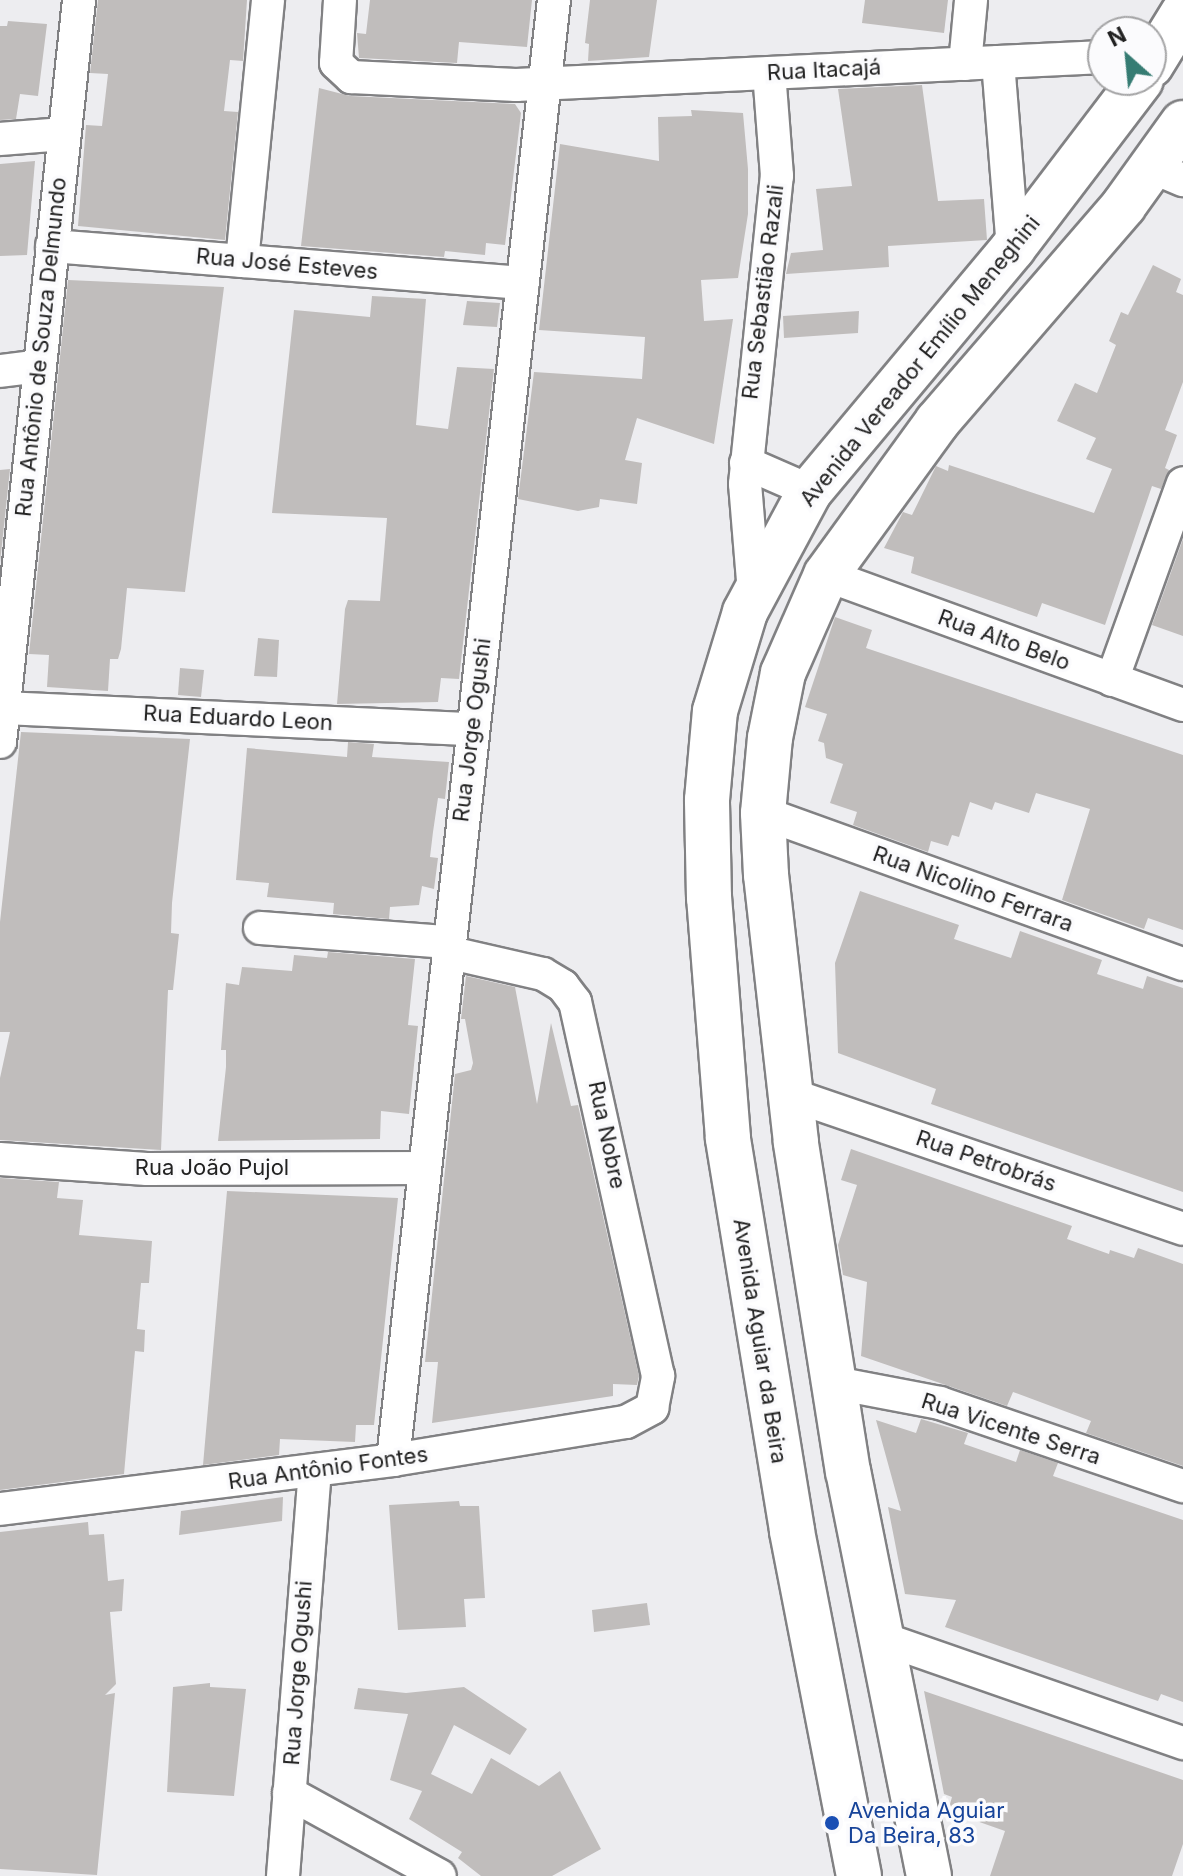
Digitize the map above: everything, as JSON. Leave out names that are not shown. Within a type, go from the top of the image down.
[{"type":"main road","name":"Avenida Vereador Emílio Meneghini","points":[[1167,38],[1183,13]]},
{"type":"main road","name":"Avenida Vereador Emílio Meneghini","points":[[707,800],[715,711],[754,593],[810,491],[1013,248],[1126,96]]},
{"type":"main road","points":[[929,1876],[884,1639],[848,1472],[789,1094],[763,813],[783,673],[826,575],[937,422],[1168,173],[1183,123]]},
{"type":"main road","name":"Avenida Aguiar da Beira","points":[[707,800],[728,1138],[768,1364],[782,1473],[859,1876]]},
{"type":"main road","points":[[768,1364],[785,1385],[797,1391],[824,1390],[835,1383]]},
{"type":"main road","points":[[782,1473],[790,1462],[814,1452],[828,1454],[848,1472]]},
{"type":"street","name":"Rua Antônio de Souza Delmundo","points":[[0,742],[7,598],[38,366],[79,0]]},
{"type":"street","points":[[242,261],[268,0]]},
{"type":"street","name":"Rua Itacajá","points":[[340,0],[336,63],[351,77],[545,83],[1087,58]]},
{"type":"street","name":"Rua Jorge Ogushi","points":[[393,1460],[447,947],[554,0]]},
{"type":"street","points":[[965,64],[971,0]]},
{"type":"street","points":[[998,62],[1013,248]]},
{"type":"street","name":"Rua Sebastião Razali","points":[[754,593],[746,463],[777,176],[769,73]]},
{"type":"street","points":[[0,139],[64,134]]},
{"type":"street","name":"Rua José Esteves","points":[[52,246],[523,283]]},
{"type":"street","points":[[0,371],[38,366]]},
{"type":"street","points":[[746,463],[810,491]]},
{"type":"street","points":[[1112,680],[1183,483]]},
{"type":"street","name":"Rua Alto Belo","points":[[826,575],[1183,705]]},
{"type":"street","name":"Rua Eduardo Leon","points":[[4,708],[473,729]]},
{"type":"street","name":"Rua Nicolino Ferrara","points":[[763,813],[1183,964]]},
{"type":"street","name":"Rua Nobre","points":[[260,928],[447,947],[543,974],[563,986],[575,1002],[658,1376],[652,1408]]},
{"type":"street","name":"Rua Petrobrás","points":[[789,1094],[1183,1229]]},
{"type":"street","name":"Rua João Pujol","points":[[0,1159],[147,1169],[424,1168]]},
{"type":"street","name":"Rua Vicente Serra","points":[[835,1383],[940,1403],[1183,1486]]},
{"type":"street","name":"Rua Antônio Fontes","points":[[0,1509],[393,1460],[626,1422],[652,1408]]},
{"type":"street","name":"Rua Jorge Ogushi","points":[[283,1876],[315,1470]]},
{"type":"street","points":[[884,1639],[1183,1743]]},
{"type":"street","points":[[289,1793],[440,1876]]},
{"type":"building","points":[[98,0],[247,0],[243,61],[230,60],[224,111],[238,112],[225,240],[78,226],[86,125],[102,126],[108,74],[90,73]]},
{"type":"building","points":[[370,0],[532,0],[527,47],[459,42],[457,63],[359,58],[357,33],[366,34]]},
{"type":"building","points":[[590,0],[657,0],[649,57],[588,61],[589,44],[585,43]]},
{"type":"building","points":[[865,0],[948,0],[944,33],[862,23]]},
{"type":"building","points":[[8,21],[47,24],[38,96],[20,94],[16,119],[0,120],[0,26],[7,26]]},
{"type":"building","points":[[922,85],[938,201],[984,199],[987,240],[888,246],[889,267],[786,274],[791,253],[823,250],[816,189],[852,186],[838,89]]},
{"type":"building","points":[[319,88],[350,96],[515,104],[521,113],[505,245],[486,243],[485,255],[445,251],[444,257],[301,246]]},
{"type":"building","points":[[691,110],[743,113],[748,169],[748,214],[738,278],[701,280],[704,321],[733,319],[714,444],[637,418],[625,460],[642,463],[637,504],[600,499],[599,507],[578,511],[518,499],[534,372],[642,379],[645,337],[539,330],[560,144],[659,161],[658,117],[692,116]]},
{"type":"building","points":[[35,161],[27,255],[0,256],[0,164]]},
{"type":"building","points":[[1153,265],[1181,279],[1176,292],[1183,295],[1183,382],[1165,430],[1177,435],[1161,489],[1152,486],[1105,625],[1042,603],[1037,617],[911,573],[914,557],[884,548],[903,512],[912,515],[936,466],[948,471],[949,465],[1094,513],[1112,469],[1086,459],[1096,438],[1057,421],[1075,383],[1097,393],[1116,345],[1109,341],[1121,312],[1128,315]]},
{"type":"building","points":[[68,280],[224,287],[185,592],[127,588],[121,649],[118,659],[110,659],[108,691],[47,687],[49,655],[29,654]]},
{"type":"building","points":[[372,296],[426,299],[416,425],[448,429],[457,367],[494,369],[459,679],[441,678],[438,702],[337,704],[345,609],[348,600],[380,601],[387,518],[272,513],[294,310],[370,317]]},
{"type":"building","points":[[467,301],[500,303],[497,327],[463,325]]},
{"type":"building","points":[[859,311],[858,333],[784,338],[783,316]]},
{"type":"building","points":[[10,469],[0,563],[0,470]]},
{"type":"building","points":[[1183,539],[1183,636],[1152,625]]},
{"type":"building","points":[[835,617],[872,630],[866,648],[1183,755],[1183,930],[1148,918],[1144,929],[1062,900],[1090,809],[1036,793],[1029,813],[995,802],[992,810],[970,802],[959,837],[952,835],[948,846],[931,841],[928,852],[853,825],[857,812],[830,803],[843,764],[826,758],[824,743],[818,741],[827,714],[805,707]]},
{"type":"building","points":[[258,638],[279,640],[277,677],[254,676]]},
{"type":"building","points":[[180,668],[204,670],[201,697],[178,695]]},
{"type":"building","points":[[21,732],[190,739],[172,903],[171,933],[179,934],[173,990],[168,990],[161,1150],[0,1140],[0,1078],[10,1032],[0,1032],[0,922]]},
{"type":"building","points":[[348,742],[374,744],[372,757],[449,762],[445,799],[438,798],[430,857],[438,858],[434,889],[422,886],[419,905],[390,907],[389,919],[333,914],[334,903],[267,897],[269,883],[236,880],[247,748],[347,757]]},
{"type":"building","points":[[860,891],[959,925],[954,939],[1011,958],[1020,931],[1102,960],[1097,974],[1143,989],[1147,976],[1183,988],[1183,1192],[931,1104],[936,1089],[838,1053],[835,963]]},
{"type":"building","points":[[328,952],[415,959],[408,1025],[418,1026],[409,1114],[381,1111],[380,1139],[218,1141],[226,1067],[226,1050],[221,1050],[226,983],[239,985],[242,967],[292,971],[294,955],[327,958]]},
{"type":"building","points":[[466,976],[515,987],[537,1104],[551,1023],[571,1106],[578,1105],[639,1376],[637,1385],[613,1384],[613,1396],[432,1423],[438,1362],[425,1362],[455,1074],[471,1070],[473,1063],[465,1019],[461,1019]]},
{"type":"building","points":[[851,1149],[1072,1226],[1067,1239],[1109,1254],[1110,1250],[1134,1258],[1138,1248],[1183,1264],[1183,1466],[1086,1433],[1091,1421],[1013,1392],[1007,1406],[861,1356],[867,1282],[843,1275],[838,1245],[857,1185],[841,1180]]},
{"type":"building","points":[[0,1178],[59,1182],[57,1198],[83,1200],[79,1235],[152,1241],[149,1283],[141,1283],[137,1329],[145,1330],[144,1352],[135,1351],[124,1474],[0,1490]]},
{"type":"building","points":[[227,1191],[398,1198],[374,1425],[356,1425],[355,1442],[280,1439],[279,1455],[203,1465]]},
{"type":"building","points":[[921,1419],[968,1433],[964,1444],[1016,1462],[1020,1450],[1058,1463],[1053,1476],[1183,1520],[1183,1702],[1161,1694],[1158,1701],[945,1627],[956,1600],[905,1594],[888,1507],[901,1511],[876,1420],[916,1433]]},
{"type":"building","points":[[283,1497],[282,1521],[179,1535],[181,1511]]},
{"type":"building","points":[[459,1501],[460,1506],[479,1506],[485,1598],[464,1599],[466,1627],[398,1630],[389,1505]]},
{"type":"building","points":[[88,1522],[89,1535],[104,1534],[108,1581],[124,1579],[122,1611],[110,1612],[116,1684],[105,1695],[115,1693],[97,1875],[0,1869],[0,1532]]},
{"type":"building","points":[[647,1603],[650,1625],[594,1632],[592,1610]]},
{"type":"building","points":[[210,1683],[210,1687],[246,1689],[234,1796],[167,1792],[173,1687]]},
{"type":"building","points":[[464,1687],[527,1729],[510,1755],[454,1725],[431,1774],[472,1794],[491,1758],[539,1786],[560,1771],[601,1849],[552,1876],[481,1876],[458,1858],[462,1852],[409,1819],[422,1791],[390,1780],[408,1714],[354,1709],[358,1688],[406,1693]]},
{"type":"building","points":[[924,1691],[1183,1780],[1183,1844],[1172,1876],[990,1876],[1005,1831],[948,1811],[952,1797],[944,1794]]},
{"type":"place","name":"Avenida Aguiar Da Beira, 83","points":[[832,1823]]}]
